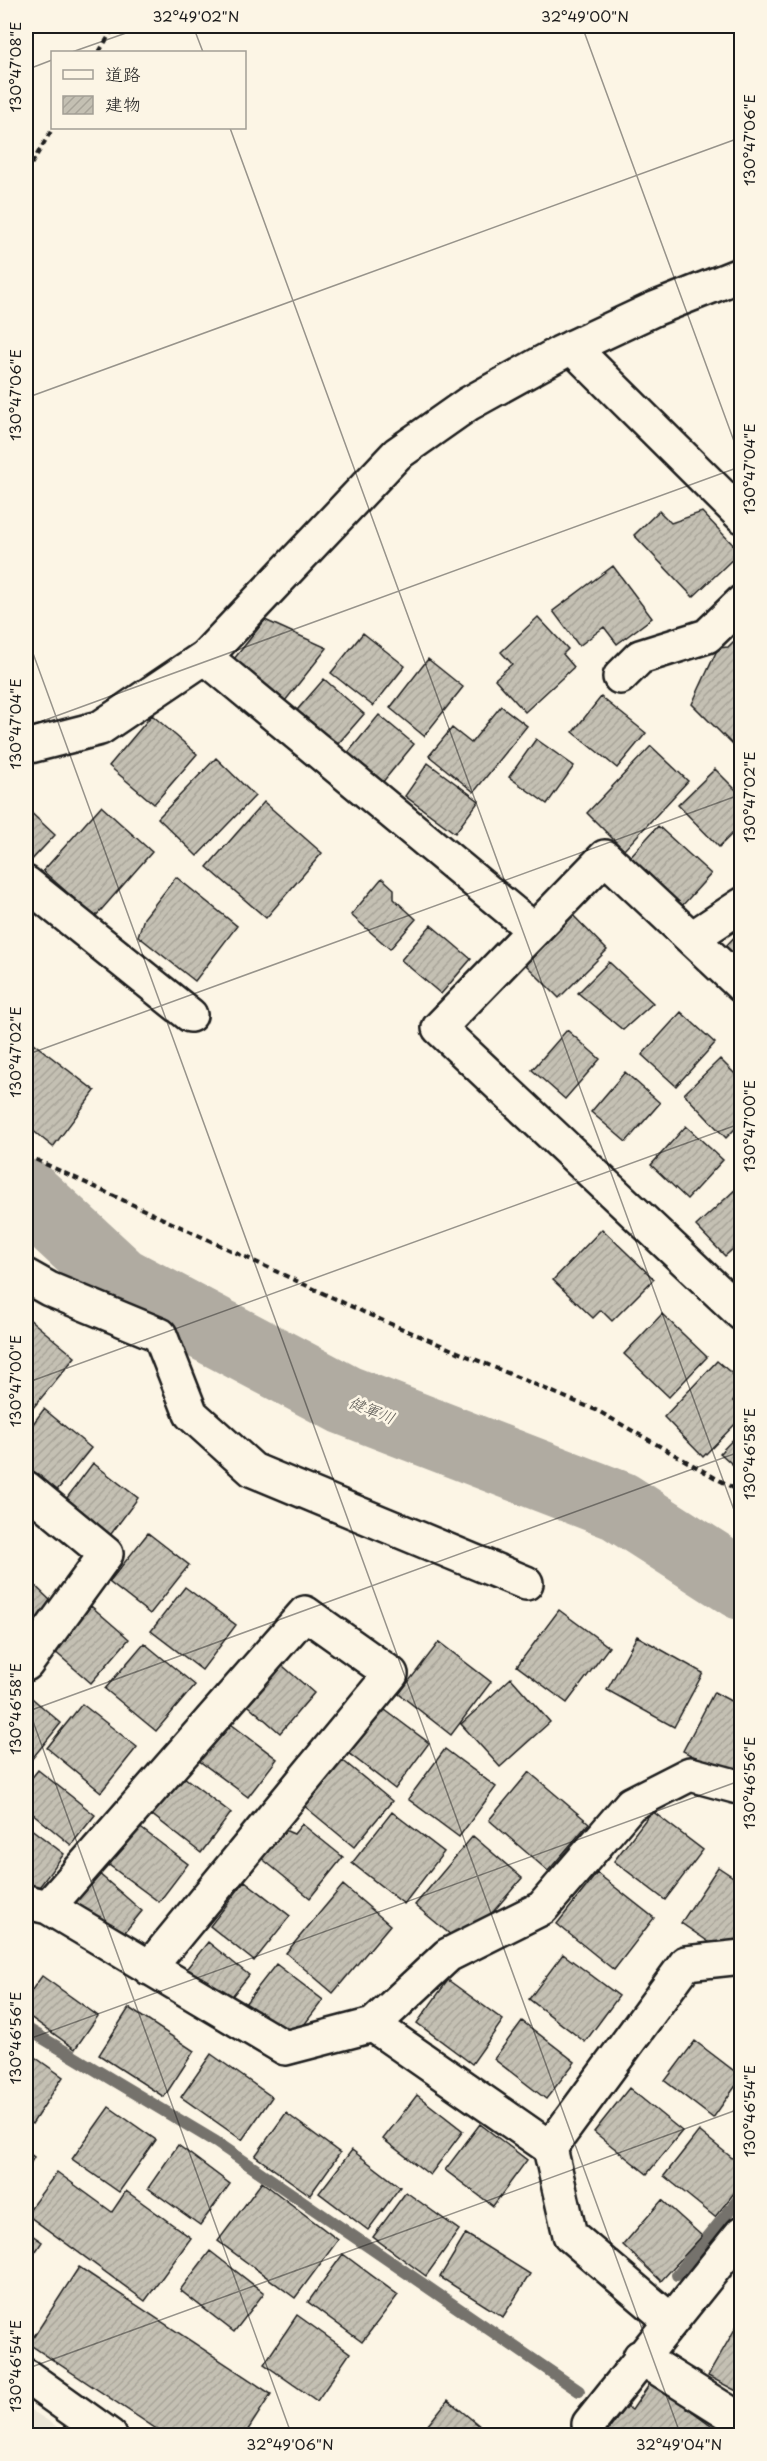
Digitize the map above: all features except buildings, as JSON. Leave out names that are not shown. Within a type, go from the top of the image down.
[{"type":"street","points":[[26,747],[100,728],[205,657],[398,454],[468,404],[572,347],[654,309],[741,274]]},
{"type":"street","points":[[572,347],[741,516]]},
{"type":"street","points":[[620,677],[640,657],[708,636],[741,602]]},
{"type":"street","points":[[205,657],[534,930]]},
{"type":"street","points":[[741,986],[605,857],[439,1029],[741,1314]]},
{"type":"street","points":[[26,883],[190,1015]]},
{"type":"street","points":[[692,938],[741,905]]},
{"type":"street","points":[[26,1276],[50,1289],[160,1335],[191,1414],[253,1470],[526,1583]]},
{"type":"street","points":[[26,1488],[106,1554],[26,1664]]},
{"type":"street","points":[[149,1968],[391,1674],[305,1613],[37,1904],[285,2048],[373,2025],[448,1955],[542,1908],[631,1804],[690,1774],[741,1788]]},
{"type":"street","points":[[550,2148],[686,1963],[741,1957]]},
{"type":"street","points":[[373,2025],[550,2148],[570,2235],[671,2321]]},
{"type":"street","points":[[589,2424],[640,2357],[741,2233]]},
{"type":"street","points":[[640,2357],[741,2421]]},
{"type":"street","points":[[26,2376],[110,2436]]},
{"type":"path","points":[[100,51],[115,26]]},
{"type":"path","points":[[26,173],[52,129]]},
{"type":"path","points":[[26,1155],[372,1316],[598,1411],[741,1493]]},
{"type":"shaded area","points":[[26,2407],[50,2422],[69,2435],[26,2435]]},
{"type":"waterway","name":"健軍川","points":[[26,1194],[120,1281],[345,1400],[619,1506],[742,1585]]},
{"type":"waterway","points":[[26,2028],[216,2142],[579,2391]]},
{"type":"waterway","points":[[677,2275],[742,2195]]}]
